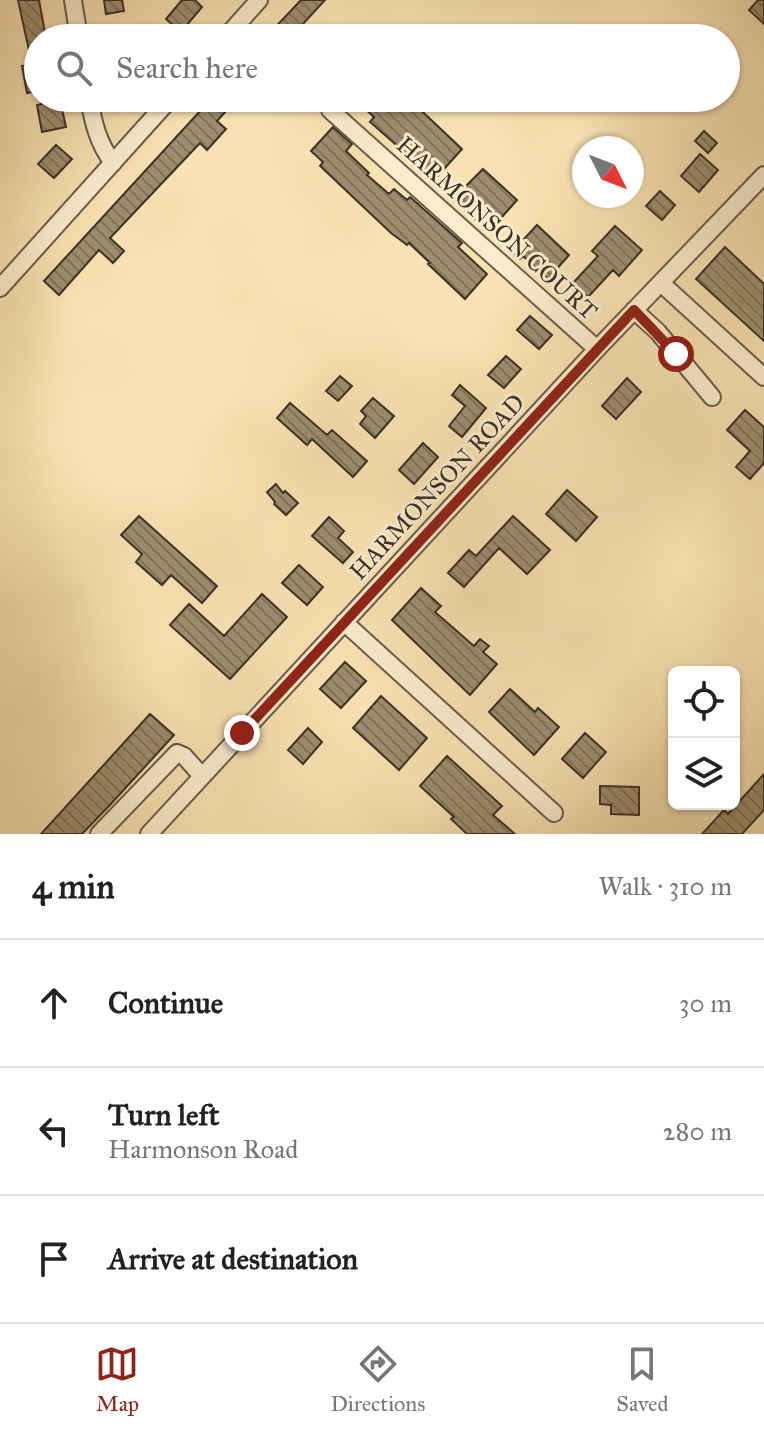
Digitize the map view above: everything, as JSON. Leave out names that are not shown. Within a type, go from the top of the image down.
[{"type":"street","points":[[73,0],[77,24]]},
{"type":"street","points":[[238,24],[259,0]]},
{"type":"street","points":[[91,112],[103,150],[113,163]]},
{"type":"street","points":[[0,288],[159,112]]},
{"type":"street","name":"HARMONSON COURT","points":[[332,112],[597,349]]},
{"type":"street","name":"HARMONSON ROAD","points":[[149,834],[597,349],[764,175]]},
{"type":"street","points":[[661,283],[764,377]]},
{"type":"street","points":[[634,310],[658,332],[712,397]]},
{"type":"street","points":[[344,622],[554,813]]},
{"type":"street","points":[[99,834],[177,753],[184,756],[202,776]]},
{"type":"building","points":[[18,0],[39,0],[43,24],[24,24],[24,27]]},
{"type":"building","points":[[104,0],[122,0],[124,11],[106,14]]},
{"type":"building","points":[[182,0],[195,0],[202,7],[188,24],[172,24],[166,19]]},
{"type":"building","points":[[301,0],[325,0],[303,24],[278,24]]},
{"type":"building","points":[[758,0],[764,0],[764,24],[749,10]]},
{"type":"building","points":[[38,112],[63,112],[66,127],[42,132]]},
{"type":"building","points":[[199,112],[225,112],[217,121],[226,129],[207,150],[200,143],[110,238],[124,251],[113,263],[99,250],[59,295],[44,281]]},
{"type":"building","points":[[368,112],[423,112],[462,149],[435,179],[370,122],[374,117]]},
{"type":"building","points":[[333,127],[352,144],[346,151],[369,173],[367,175],[389,194],[394,189],[407,200],[410,197],[462,243],[458,247],[487,274],[465,299],[409,243],[407,245],[391,233],[320,166],[323,162],[311,151]]},
{"type":"building","points":[[704,131],[717,143],[708,153],[695,141]]},
{"type":"building","points":[[56,145],[72,159],[54,178],[38,164]]},
{"type":"building","points":[[700,154],[718,170],[699,192],[681,176]]},
{"type":"building","points":[[483,169],[517,200],[493,227],[479,214],[475,219],[453,199]]},
{"type":"building","points":[[660,191],[675,205],[662,220],[646,206]]},
{"type":"building","points":[[537,225],[569,255],[548,279],[523,256],[520,259],[512,252]]},
{"type":"building","points":[[615,226],[642,250],[619,276],[613,270],[588,297],[573,283],[598,256],[592,251]]},
{"type":"building","points":[[725,247],[764,284],[764,341],[696,279]]},
{"type":"building","points":[[530,316],[552,335],[539,349],[517,330]]},
{"type":"building","points":[[506,356],[521,369],[504,388],[488,375]]},
{"type":"building","points":[[340,376],[352,386],[338,401],[326,391]]},
{"type":"building","points":[[627,378],[641,392],[616,419],[602,406]]},
{"type":"building","points":[[460,385],[486,408],[462,437],[449,426],[465,406],[452,395]]},
{"type":"building","points":[[373,398],[394,416],[375,438],[360,424],[366,416],[361,411]]},
{"type":"building","points":[[290,403],[327,435],[332,430],[367,461],[353,477],[312,439],[307,445],[277,418]]},
{"type":"building","points":[[745,410],[764,427],[764,463],[750,479],[736,467],[750,451],[727,430]]},
{"type":"building","points":[[423,443],[438,457],[414,484],[399,470]]},
{"type":"building","points":[[276,484],[298,503],[286,515],[267,492]]},
{"type":"building","points":[[567,490],[597,517],[576,541],[546,514]]},
{"type":"building","points":[[139,516],[217,586],[202,603],[171,575],[162,585],[136,562],[142,554],[121,535]]},
{"type":"building","points":[[513,516],[550,550],[527,574],[499,548],[464,587],[448,573],[469,550],[476,556]]},
{"type":"building","points":[[329,517],[344,531],[338,538],[353,552],[343,563],[312,536]]},
{"type":"building","points":[[299,565],[323,587],[307,605],[282,583]]},
{"type":"building","points":[[421,588],[441,606],[435,612],[474,646],[480,639],[489,646],[483,652],[497,664],[470,695],[392,620]]},
{"type":"building","points":[[262,594],[287,617],[230,679],[170,625],[189,604],[224,636]]},
{"type":"building","points":[[345,662],[366,681],[341,708],[320,689]]},
{"type":"building","points":[[510,689],[535,712],[538,708],[559,727],[534,755],[489,712]]},
{"type":"building","points":[[381,696],[427,738],[399,770],[353,728]]},
{"type":"building","points":[[150,714],[174,735],[82,834],[41,834]]},
{"type":"building","points":[[308,728],[322,742],[303,764],[288,750]]},
{"type":"building","points":[[585,733],[606,752],[583,778],[562,759]]},
{"type":"building","points":[[447,756],[502,806],[493,815],[515,834],[467,834],[451,819],[454,817],[420,786]]},
{"type":"building","points":[[764,774],[764,810],[742,834],[702,834],[724,810],[728,814],[732,810],[740,810],[740,801]]},
{"type":"building","points":[[600,786],[639,787],[639,815],[611,814],[611,805],[600,804]]},
{"type":"route","points":[[242,733],[634,310],[676,354]]}]
